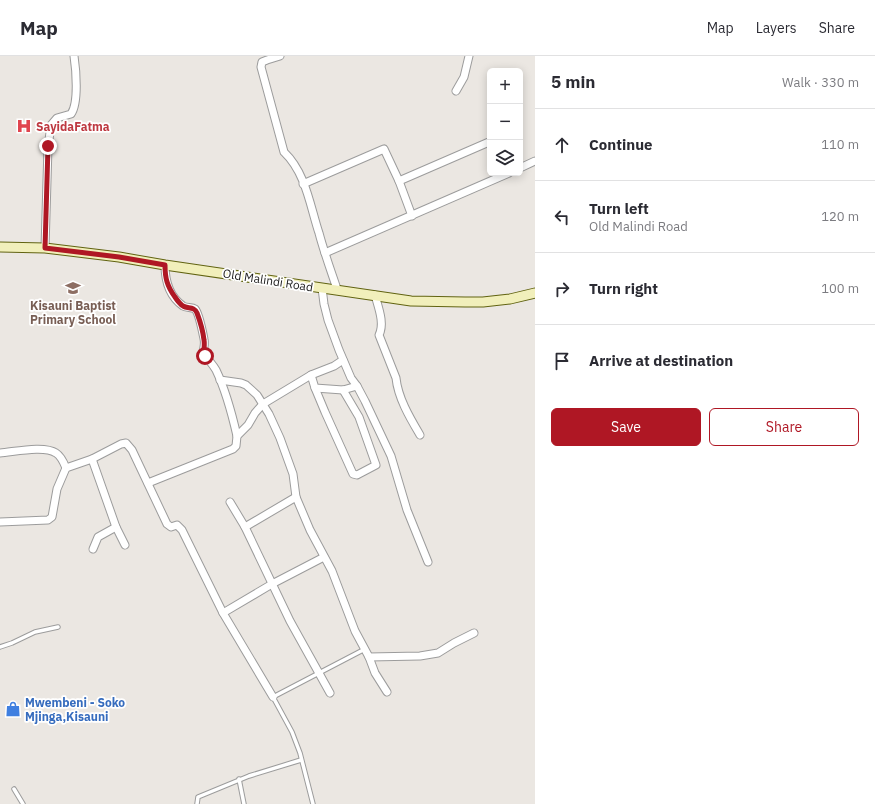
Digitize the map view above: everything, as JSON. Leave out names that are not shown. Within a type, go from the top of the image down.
[{"type":"main road","name":"Old Malindi Road","points":[[0,247],[45,248],[119,257],[165,265],[293,282],[395,299],[466,302],[510,299],[535,294]]},
{"type":"street","points":[[45,248],[48,146],[51,125],[57,118],[71,114],[75,105],[76,74],[74,56]]},
{"type":"street","points":[[280,56],[262,62],[261,68],[284,152],[293,160],[304,184],[337,289]]},
{"type":"street","points":[[456,91],[464,77],[469,56]]},
{"type":"street","points":[[399,181],[487,143]]},
{"type":"street","points":[[304,184],[384,149],[399,181],[412,216]]},
{"type":"street","points":[[523,167],[535,161]]},
{"type":"street","points":[[325,253],[502,176]]},
{"type":"street","points":[[148,483],[233,450],[236,446],[237,436],[232,415],[220,380],[213,364],[205,356],[204,341],[196,312],[193,308],[185,307],[180,303],[166,284],[165,265]]},
{"type":"street","points":[[322,288],[328,320],[343,360],[351,378],[377,422],[391,456],[407,510],[428,562]]},
{"type":"street","points":[[375,295],[382,322],[381,331],[378,335],[396,378],[397,385],[407,412],[420,435]]},
{"type":"street","points":[[237,436],[248,425],[255,413],[263,404],[311,375],[334,366],[343,360]]},
{"type":"street","points":[[311,375],[315,388],[346,460],[353,474],[357,475],[376,465],[359,417],[343,390]]},
{"type":"street","points":[[220,380],[246,385],[257,395],[269,414],[280,438],[292,474],[296,497],[310,530],[343,597],[355,631],[369,657],[375,673],[388,692]]},
{"type":"street","points":[[315,388],[343,390],[357,386]]},
{"type":"street","points":[[66,468],[92,459],[121,444],[126,443],[132,450],[167,524],[171,526],[177,525],[182,530],[224,613],[273,697]]},
{"type":"street","points":[[0,453],[48,449],[57,453],[63,460],[66,468],[57,489],[52,517],[48,520],[0,522]]},
{"type":"street","points":[[92,459],[116,527],[125,545]]},
{"type":"street","points":[[245,527],[296,497]]},
{"type":"street","points":[[230,502],[245,527],[290,621],[330,693]]},
{"type":"street","points":[[93,549],[98,537],[116,527]]},
{"type":"street","points":[[224,613],[272,584],[324,557]]},
{"type":"street","points":[[369,657],[420,656],[438,653],[474,633]]},
{"type":"lane","points":[[0,647],[35,632],[58,627]]},
{"type":"lane","points":[[313,804],[292,732],[273,697],[365,649]]},
{"type":"lane","points":[[197,804],[198,796],[239,780],[301,760]]},
{"type":"lane","points":[[239,780],[244,804]]},
{"type":"lane","points":[[14,789],[23,804]]},
{"type":"place","name":"SayidaFatma","points":[[24,126]]},
{"type":"place","name":"Kisauni Baptist Primary School","points":[[73,288]]},
{"type":"place","name":"Mwembeni - Soko Mjinga,Kisauni","points":[[13,709]]},
{"type":"route","points":[[48,146],[45,248],[119,257],[165,265],[166,284],[180,303],[185,307],[193,308],[196,312],[204,341],[205,356]]}]
